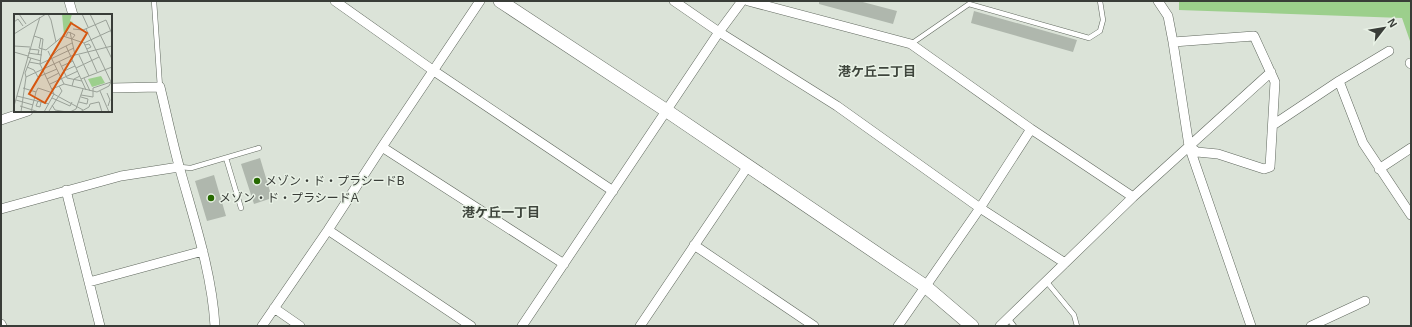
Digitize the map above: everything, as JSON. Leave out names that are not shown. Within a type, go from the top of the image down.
[{"type":"street","points":[[69,1],[73,14]]},
{"type":"street","points":[[335,1],[434,71],[613,191]]},
{"type":"street","points":[[262,326],[328,230],[480,1]]},
{"type":"street","points":[[500,1],[667,111],[925,286],[972,326]]},
{"type":"street","points":[[674,1],[719,32],[837,106],[980,208],[1065,263]]},
{"type":"street","points":[[522,326],[719,32],[742,1]]},
{"type":"street","points":[[748,1],[911,44],[1132,198]]},
{"type":"street","points":[[1158,1],[1168,16],[1189,146],[1251,326]]},
{"type":"street","points":[[1173,42],[1254,36],[1275,82],[1270,167],[1264,169],[1218,154],[1197,152],[1189,146]]},
{"type":"street","points":[[1273,126],[1339,81],[1390,51]]},
{"type":"street","points":[[1000,326],[1132,198],[1271,72]]},
{"type":"street","points":[[1339,81],[1363,143],[1411,215]]},
{"type":"street","points":[[112,88],[160,87],[179,167],[203,251],[214,306],[215,326]]},
{"type":"street","points":[[1,120],[25,112]]},
{"type":"street","points":[[898,326],[980,208],[1031,129]]},
{"type":"street","points":[[382,147],[564,264]]},
{"type":"street","points":[[1379,169],[1411,148]]},
{"type":"street","points":[[642,325],[748,166]]},
{"type":"street","points":[[1,209],[121,176],[179,167]]},
{"type":"street","points":[[66,190],[100,326]]},
{"type":"street","points":[[328,230],[471,326]]},
{"type":"street","points":[[694,245],[814,326]]},
{"type":"street","points":[[89,282],[203,251]]},
{"type":"street","points":[[1311,326],[1365,301]]},
{"type":"street","points":[[274,308],[300,326]]},
{"type":"lane","points":[[154,1],[160,87]]},
{"type":"lane","points":[[911,44],[969,4],[1090,38],[1100,31],[1102,20],[1100,1]]},
{"type":"lane","points":[[179,167],[191,168],[259,148]]},
{"type":"lane","points":[[226,158],[241,208]]},
{"type":"lane","points":[[1046,282],[1074,315],[1077,326]]},
{"type":"lane","points":[[1008,318],[1014,326]]},
{"type":"green space","points":[[1179,1],[1411,1],[1411,40],[1410,41],[1402,18],[1179,10]]},
{"type":"building","points":[[819,1],[859,1],[897,11],[893,24],[819,4]]},
{"type":"building","points":[[974,11],[1077,40],[1073,52],[971,23]]},
{"type":"building","name":"メゾン・ド・プラシードB","points":[[260,158],[272,198],[254,204],[241,164]]},
{"type":"building","name":"メゾン・ド・プラシードA","points":[[214,175],[226,216],[207,221],[195,181]]},
{"type":"place","name":"メゾン・ド・プラシードB","points":[[257,181]]},
{"type":"place","name":"メゾン・ド・プラシードA","points":[[211,198]]},
{"type":"district","name":"港ケ丘二丁目","points":[[877,71]]},
{"type":"district","name":"港ケ丘一丁目","points":[[501,212]]}]
